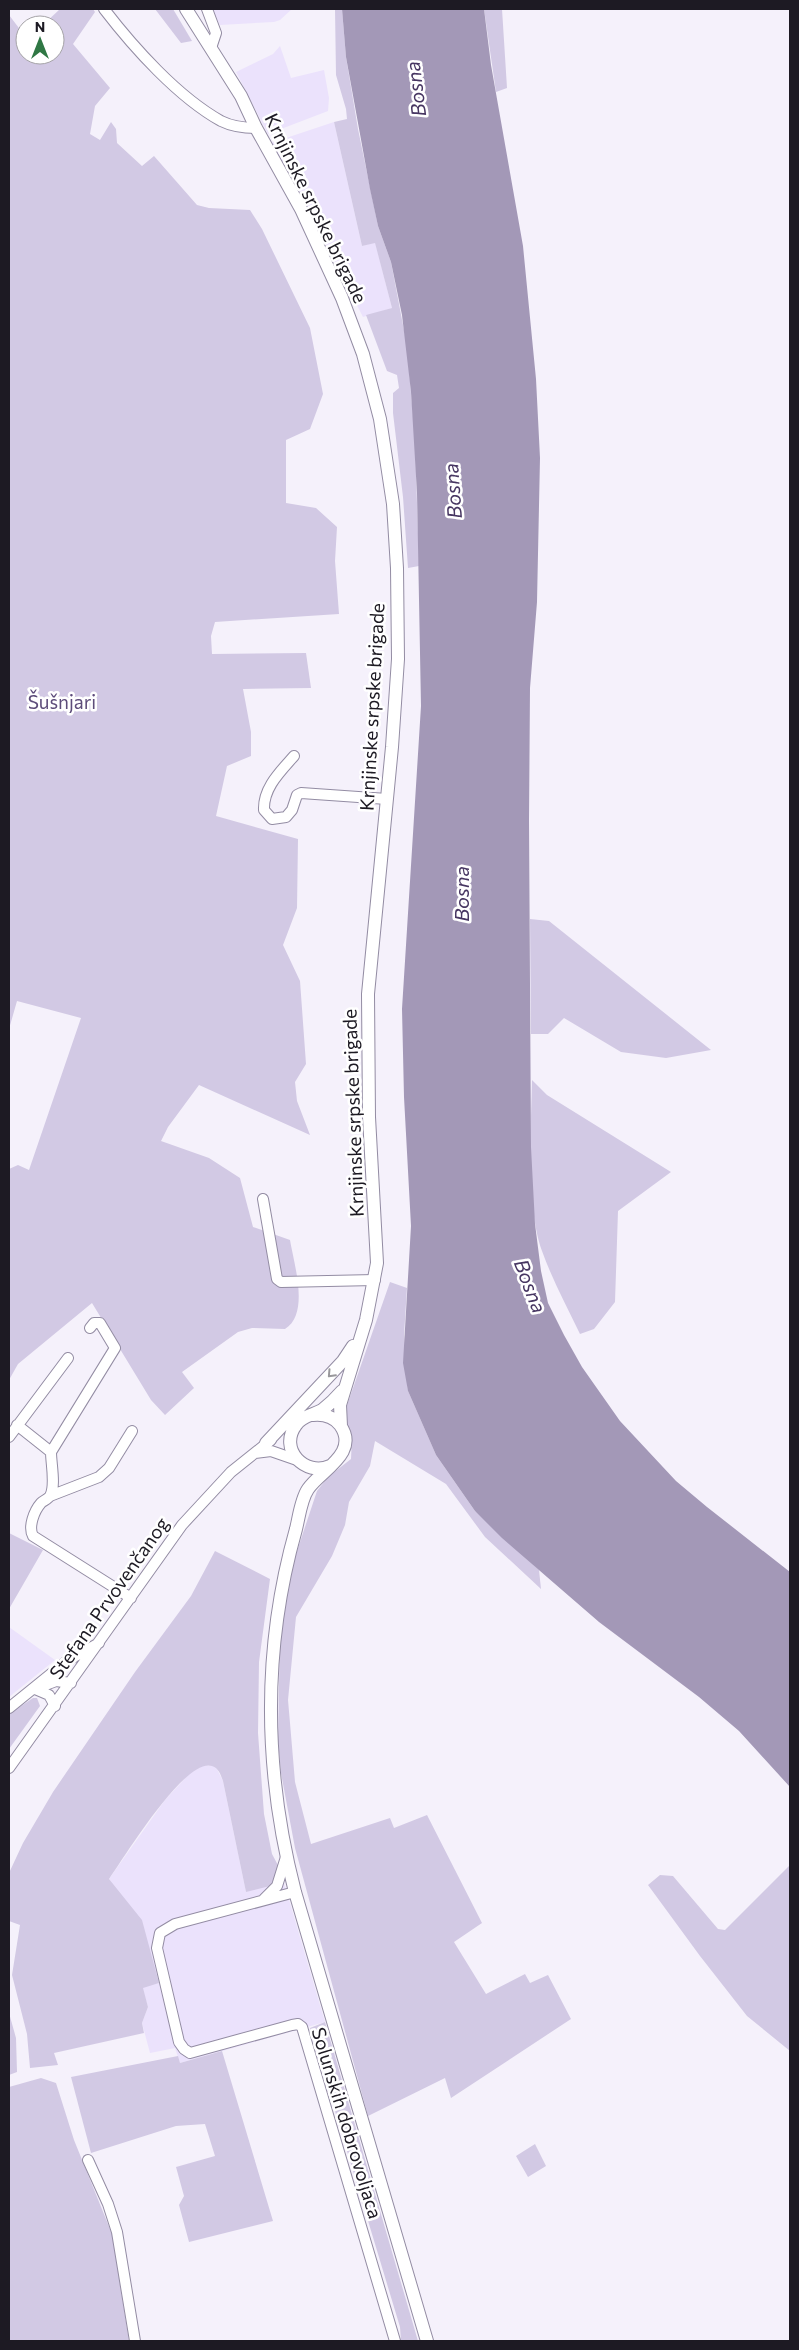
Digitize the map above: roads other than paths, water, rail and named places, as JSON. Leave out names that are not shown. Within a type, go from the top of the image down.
[{"type":"main road","name":"Krnjinske srpske brigade","points":[[186,9],[241,96],[256,128],[301,209],[342,298],[363,354],[380,419],[393,504],[397,568],[398,659],[387,799],[368,994],[368,1117],[376,1247],[375,1280],[361,1336],[340,1405],[341,1426]]},
{"type":"main road","points":[[266,1443],[343,1361],[361,1336]]},
{"type":"main road","points":[[307,1490],[290,1443],[296,1425],[332,1403],[344,1389]]},
{"type":"main road","points":[[313,1415],[325,1415],[341,1426],[345,1440],[344,1448],[337,1461],[307,1490],[282,1584],[272,1656],[270,1702],[272,1765],[286,1857],[295,1892],[427,2341]]},
{"type":"main road","points":[[298,1462],[315,1469],[331,1466]]},
{"type":"street","points":[[104,9],[163,74],[199,106],[223,122],[256,128]]},
{"type":"street","points":[[207,9],[216,34],[211,48]]},
{"type":"street","points":[[294,756],[272,783],[265,795],[264,810],[272,819],[286,817],[292,810],[297,795],[301,793],[387,799]]},
{"type":"street","points":[[263,1199],[277,1279],[281,1282],[375,1280]]},
{"type":"street","points":[[50,1496],[51,1452],[115,1348],[100,1323],[94,1323],[90,1328]]},
{"type":"street","points":[[9,1437],[68,1358]]},
{"type":"street","points":[[17,1425],[51,1452]]},
{"type":"street","name":"Stefana Prvovenčanog","points":[[9,1768],[101,1642],[182,1525],[213,1490],[248,1457],[266,1443],[296,1425]]},
{"type":"street","points":[[132,1431],[109,1468],[99,1477],[50,1496],[39,1505],[30,1527],[33,1536],[132,1598]]},
{"type":"street","points":[[248,1457],[259,1452],[271,1451],[298,1462]]},
{"type":"street","points":[[9,1708],[35,1689],[67,1661],[101,1642]]},
{"type":"street","points":[[35,1689],[56,1681],[71,1683]]},
{"type":"street","points":[[35,1689],[49,1695],[55,1706]]},
{"type":"street","points":[[262,1900],[277,1886],[286,1857]]},
{"type":"street","name":"Solunskih dobrovoljaca","points":[[295,1892],[175,1924],[160,1933],[157,1948],[180,2042],[184,2049],[190,2053],[292,2025],[298,2024],[302,2027],[394,2341]]},
{"type":"street","points":[[88,2160],[108,2204],[117,2232],[135,2341]]},
{"type":"water","name":"Bosna","points":[[342,9],[484,9],[491,65],[523,246],[536,379],[540,458],[537,602],[530,688],[529,821],[531,1147],[535,1224],[541,1271],[548,1303],[564,1335],[582,1367],[620,1421],[676,1481],[790,1572],[790,1787],[739,1731],[699,1697],[599,1622],[502,1538],[475,1511],[436,1455],[408,1391],[403,1363],[411,1226],[404,1097],[402,1009],[421,706],[417,493],[411,392],[402,315],[391,262],[378,226],[370,189],[346,57]]},
{"type":"park label","name":"Šušnjari","points":[[62,702]]}]
